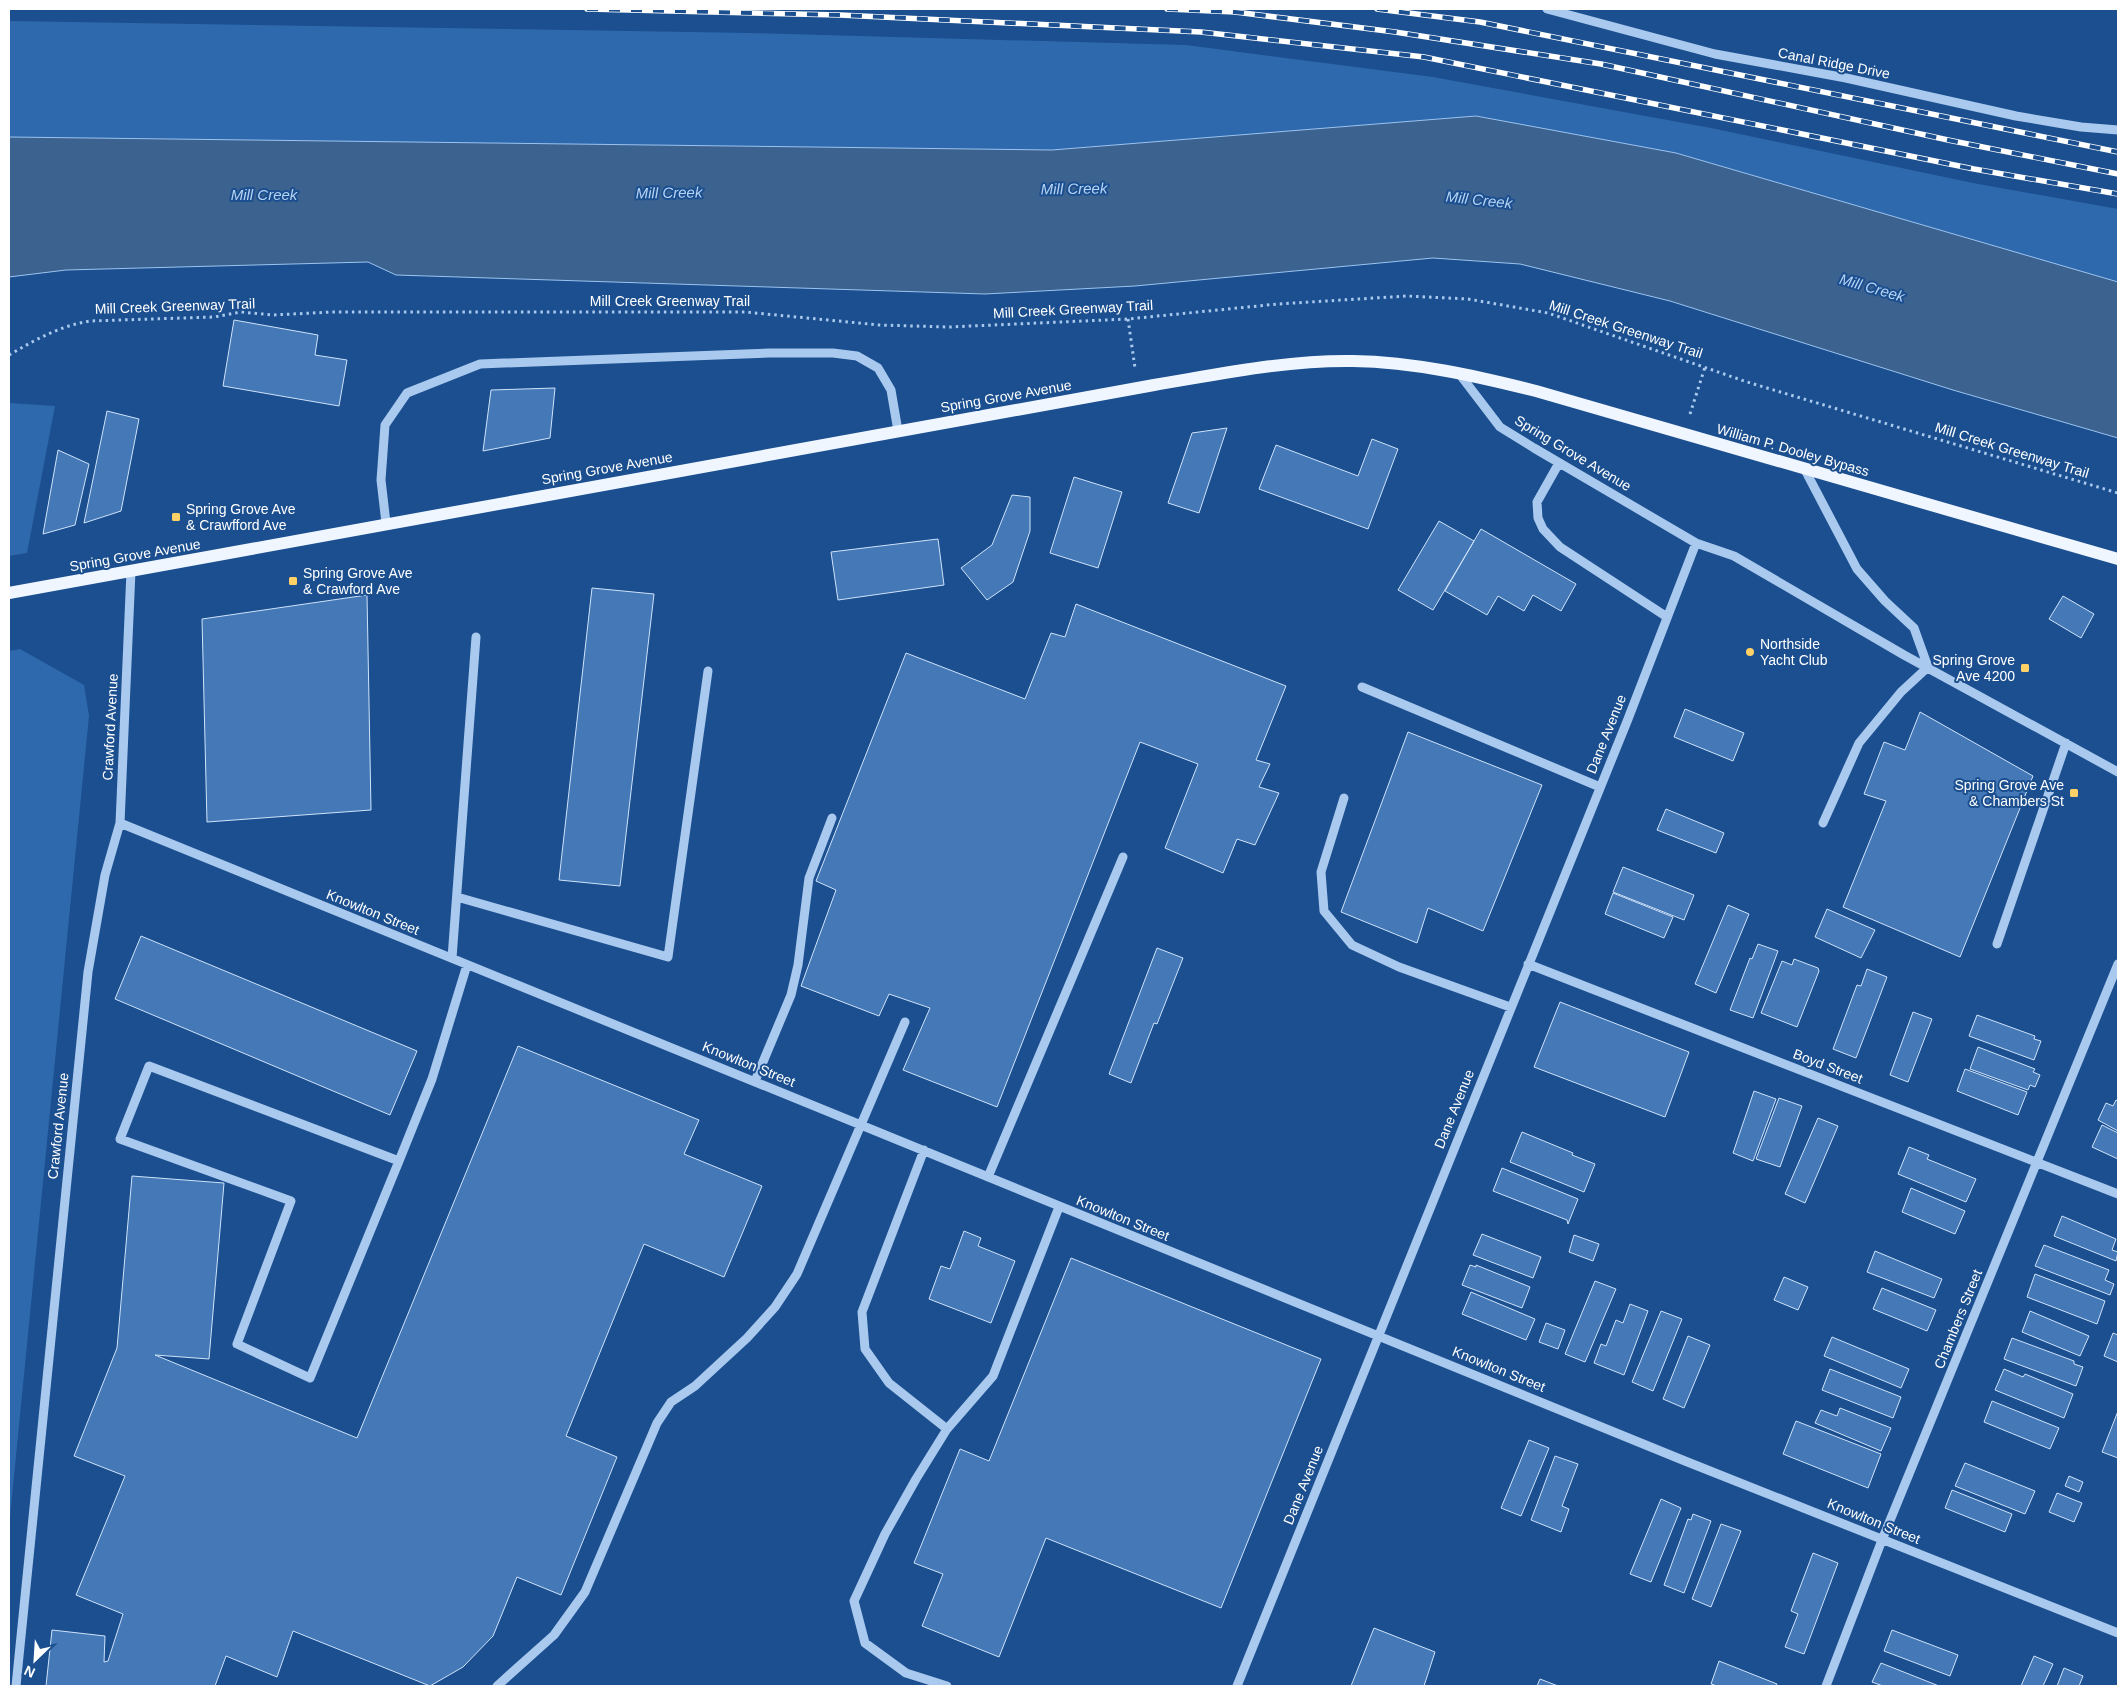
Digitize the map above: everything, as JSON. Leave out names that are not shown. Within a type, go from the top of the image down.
[{"type":"main road","name":"Spring Grove Avenue","points":[[9,593],[386,523],[1273,365],[1353,361],[1397,363],[1458,372]]},
{"type":"main road","name":"William P. Dooley Bypass","points":[[1458,372],[1536,391],[2118,559]]},
{"type":"street","name":"Canal Ridge Drive","points":[[1547,9],[1715,54],[1846,78],[2016,116],[2081,127],[2118,130]]},
{"type":"street","points":[[386,523],[381,480],[385,425],[407,393],[480,364],[770,353],[833,353],[857,356],[878,368],[891,390],[898,431]]},
{"type":"street","name":"Spring Grove Avenue","points":[[1458,372],[1500,427],[1559,463],[1696,543],[1734,556],[1904,656],[1928,667],[2118,772]]},
{"type":"street","points":[[1559,463],[1537,502],[1538,518],[1543,529],[1560,547],[1667,617]]},
{"type":"street","points":[[1804,468],[1857,569],[1914,628],[1928,667],[1901,692],[1860,743],[1823,823]]},
{"type":"street","name":"Dane Avenue","points":[[1237,1686],[1600,787],[1696,543]]},
{"type":"street","name":"Crawford Avenue","points":[[16,1686],[88,972],[105,875],[120,824],[131,571]]},
{"type":"street","points":[[452,958],[476,637]]},
{"type":"street","points":[[457,897],[668,957],[708,672]]},
{"type":"street","points":[[1362,688],[1600,787]]},
{"type":"street","points":[[1997,944],[2066,743]]},
{"type":"street","points":[[1344,798],[1321,872],[1324,910],[1352,945],[1399,967],[1510,1007]]},
{"type":"street","points":[[755,1082],[791,995],[798,966],[809,878],[832,818]]},
{"type":"street","name":"Knowlton Street","points":[[120,824],[861,1124],[1059,1207],[1378,1334],[1882,1540],[2118,1633]]},
{"type":"street","points":[[988,1177],[1123,857]]},
{"type":"street","points":[[400,1161],[149,1066],[120,1139],[291,1201],[237,1344],[310,1378],[400,1161],[432,1079],[467,964]]},
{"type":"street","name":"Boyd Street","points":[[1528,964],[2118,1194]]},
{"type":"street","name":"Chambers Street","points":[[1826,1686],[1882,1540],[2118,964]]},
{"type":"street","points":[[497,1686],[554,1635],[585,1592],[657,1423],[671,1402],[695,1386],[747,1338],[775,1307],[797,1274],[905,1022]]},
{"type":"street","points":[[924,1150],[862,1312],[865,1350],[889,1383],[947,1429]]},
{"type":"street","points":[[947,1686],[906,1673],[865,1643],[854,1601],[885,1534],[947,1429],[993,1376],[1059,1207]]},
{"type":"path","name":"Mill Creek Greenway Trail","points":[[9,355],[42,336],[72,324],[90,321],[214,317],[241,312],[273,315],[342,312],[745,312],[879,325],[948,327],[1128,319],[1278,304],[1407,296],[1468,300],[1548,313],[1746,382],[2118,493]]},
{"type":"path","points":[[1128,319],[1137,388]]},
{"type":"path","points":[[1683,434],[1706,367]]},
{"type":"shaded area","points":[[9,21],[750,33],[1186,45],[1433,77],[1711,128],[1973,183],[2118,209],[2118,282],[1676,153],[1476,116],[1052,150],[9,137]]},
{"type":"shaded area","points":[[9,403],[55,406],[27,553],[9,556]]},
{"type":"shaded area","points":[[20,649],[84,685],[89,716],[9,1527],[9,651]]},
{"type":"water","name":"Mill Creek","points":[[1476,116],[1676,153],[2118,282],[2118,438],[1953,390],[1670,301],[1520,264],[1433,258],[1135,286],[985,294],[396,275],[368,262],[66,270],[9,277],[9,137],[1052,150]]},
{"type":"building","points":[[234,320],[318,335],[315,355],[347,360],[339,406],[223,386]]},
{"type":"building","points":[[555,388],[550,438],[483,451],[491,390]]},
{"type":"building","points":[[107,411],[139,419],[121,511],[84,523]]},
{"type":"building","points":[[1227,428],[1199,513],[1168,503],[1192,433]]},
{"type":"building","points":[[1372,439],[1398,449],[1368,529],[1259,489],[1276,445],[1358,476]]},
{"type":"building","points":[[58,450],[89,464],[75,525],[43,534]]},
{"type":"building","points":[[1074,477],[1122,492],[1098,568],[1050,553]]},
{"type":"building","points":[[1012,495],[1030,497],[1030,531],[1013,582],[987,600],[961,568],[992,545]]},
{"type":"building","points":[[1439,521],[1474,541],[1433,610],[1398,590]]},
{"type":"building","points":[[1481,529],[1576,584],[1561,611],[1533,595],[1524,611],[1498,596],[1487,615],[1445,591]]},
{"type":"building","points":[[938,539],[944,585],[838,600],[831,552]]},
{"type":"building","points":[[592,588],[654,594],[620,886],[559,880]]},
{"type":"building","points":[[367,595],[371,810],[207,822],[202,619]]},
{"type":"building","points":[[2063,596],[2094,614],[2081,638],[2049,619]]},
{"type":"building","points":[[1076,604],[1286,686],[1256,760],[1270,764],[1259,787],[1279,793],[1255,845],[1237,839],[1223,873],[1165,848],[1198,764],[1140,742],[997,1107],[903,1070],[930,1008],[889,994],[879,1016],[801,986],[836,890],[816,881],[906,653],[1025,699],[1051,633],[1065,637]]},
{"type":"building","points":[[1685,709],[1744,733],[1733,761],[1674,737]]},
{"type":"building","points":[[1920,712],[2033,776],[1960,957],[1843,907],[1886,801],[1864,794],[1884,742],[1905,750]]},
{"type":"building","points":[[1408,732],[1542,785],[1483,931],[1428,908],[1417,943],[1341,912]]},
{"type":"building","points":[[1666,809],[1724,833],[1716,853],[1657,830]]},
{"type":"building","points":[[1623,867],[1694,895],[1684,920],[1613,892]]},
{"type":"building","points":[[1613,893],[1673,917],[1664,938],[1605,914]]},
{"type":"building","points":[[1728,905],[1749,914],[1716,993],[1695,984]]},
{"type":"building","points":[[1827,909],[1875,930],[1861,958],[1815,937]]},
{"type":"building","points":[[141,936],[417,1051],[390,1115],[115,999]]},
{"type":"building","points":[[1758,944],[1778,951],[1753,1018],[1730,1010],[1750,958],[1752,959]]},
{"type":"building","points":[[1157,948],[1183,958],[1157,1024],[1154,1023],[1131,1083],[1109,1074]]},
{"type":"building","points":[[1794,959],[1818,968],[1819,971],[1797,1027],[1761,1013],[1782,961],[1792,965]]},
{"type":"building","points":[[1867,969],[1887,977],[1856,1058],[1833,1049],[1857,985],[1861,986]]},
{"type":"building","points":[[1560,1002],[1689,1052],[1665,1117],[1534,1067]]},
{"type":"building","points":[[1913,1012],[1932,1019],[1908,1082],[1890,1075]]},
{"type":"building","points":[[1977,1015],[2035,1036],[2034,1039],[2041,1041],[2034,1060],[1969,1036]]},
{"type":"building","points":[[518,1046],[699,1120],[684,1154],[762,1186],[724,1277],[644,1244],[566,1436],[617,1457],[561,1595],[517,1577],[493,1636],[463,1667],[430,1686],[293,1631],[277,1677],[226,1656],[215,1686],[46,1686],[52,1630],[105,1636],[104,1662],[108,1661],[123,1614],[76,1595],[125,1476],[74,1456],[117,1348],[132,1176],[224,1183],[209,1359],[155,1355],[357,1438]]},
{"type":"building","points":[[1978,1047],[2035,1069],[2033,1072],[2040,1075],[2035,1087],[2030,1085],[2028,1090],[1970,1069]]},
{"type":"building","points":[[1965,1069],[2027,1092],[2018,1115],[1957,1091]]},
{"type":"building","points":[[1754,1091],[1776,1099],[1753,1161],[1733,1153]]},
{"type":"building","points":[[1779,1098],[1802,1106],[1780,1167],[1756,1159]]},
{"type":"building","points":[[2116,1100],[2118,1101],[2118,1131],[2098,1120],[2106,1103],[2113,1106]]},
{"type":"building","points":[[1818,1118],[1838,1126],[1805,1203],[1785,1194]]},
{"type":"building","points":[[2102,1125],[2118,1133],[2118,1159],[2092,1147]]},
{"type":"building","points":[[1522,1132],[1595,1164],[1584,1192],[1510,1162]]},
{"type":"building","points":[[1909,1147],[1929,1155],[1927,1159],[1976,1179],[1966,1202],[1898,1174]]},
{"type":"building","points":[[1502,1168],[1578,1199],[1568,1224],[1567,1220],[1493,1191]]},
{"type":"building","points":[[1911,1188],[1965,1211],[1955,1234],[1902,1212]]},
{"type":"building","points":[[2062,1216],[2116,1239],[2112,1250],[2118,1252],[2116,1261],[2054,1236]]},
{"type":"building","points":[[964,1231],[981,1238],[978,1246],[1015,1261],[991,1323],[929,1299],[941,1266],[950,1269]]},
{"type":"building","points":[[1482,1234],[1541,1257],[1533,1278],[1473,1255]]},
{"type":"building","points":[[1574,1235],[1599,1244],[1593,1261],[1569,1252]]},
{"type":"building","points":[[2044,1245],[2109,1270],[2105,1280],[2114,1284],[2110,1295],[2035,1266]]},
{"type":"building","points":[[1875,1251],[1942,1279],[1934,1298],[1867,1272]]},
{"type":"building","points":[[1071,1258],[1321,1359],[1221,1608],[1046,1538],[999,1657],[922,1626],[943,1574],[914,1563],[960,1449],[989,1461]]},
{"type":"building","points":[[1470,1265],[1476,1267],[1476,1265],[1530,1287],[1522,1308],[1462,1285]]},
{"type":"building","points":[[2035,1274],[2105,1301],[2097,1324],[2027,1297]]},
{"type":"building","points":[[1784,1277],[1808,1287],[1798,1310],[1774,1300]]},
{"type":"building","points":[[1595,1281],[1616,1289],[1585,1362],[1565,1354]]},
{"type":"building","points":[[1882,1288],[1936,1310],[1927,1331],[1873,1309]]},
{"type":"building","points":[[1471,1292],[1535,1319],[1526,1340],[1462,1314]]},
{"type":"building","points":[[1630,1304],[1648,1311],[1624,1375],[1594,1363],[1601,1344],[1606,1346],[1616,1320],[1623,1323]]},
{"type":"building","points":[[1661,1311],[1682,1319],[1653,1391],[1632,1382]]},
{"type":"building","points":[[2030,1311],[2089,1336],[2080,1356],[2022,1332]]},
{"type":"building","points":[[1546,1323],[1565,1330],[1558,1349],[1539,1342]]},
{"type":"building","points":[[2113,1333],[2118,1335],[2118,1362],[2104,1356]]},
{"type":"building","points":[[1688,1336],[1710,1345],[1684,1408],[1663,1399]]},
{"type":"building","points":[[1832,1337],[1909,1369],[1901,1388],[1824,1356]]},
{"type":"building","points":[[2012,1338],[2074,1361],[2074,1364],[2083,1367],[2076,1386],[2004,1359]]},
{"type":"building","points":[[1830,1369],[1901,1397],[1893,1418],[1822,1390]]},
{"type":"building","points":[[2004,1369],[2023,1377],[2025,1374],[2073,1394],[2064,1418],[1995,1390]]},
{"type":"building","points":[[1992,1401],[2059,1428],[2050,1449],[1984,1422]]},
{"type":"building","points":[[1840,1408],[1891,1428],[1881,1451],[1815,1423],[1821,1410],[1837,1416]]},
{"type":"building","points":[[2118,1411],[2118,1458],[2102,1452]]},
{"type":"building","points":[[1796,1421],[1881,1454],[1868,1488],[1783,1454]]},
{"type":"building","points":[[1529,1440],[1549,1448],[1521,1516],[1501,1508]]},
{"type":"building","points":[[1555,1456],[1578,1464],[1562,1506],[1569,1509],[1561,1532],[1531,1520]]},
{"type":"building","points":[[1965,1463],[2035,1491],[2025,1514],[1955,1486]]},
{"type":"building","points":[[2069,1476],[2083,1482],[2079,1492],[2065,1486]]},
{"type":"building","points":[[1952,1490],[2012,1514],[2005,1532],[1945,1508]]},
{"type":"building","points":[[2057,1493],[2082,1503],[2074,1522],[2049,1512]]},
{"type":"building","points":[[1661,1499],[1681,1508],[1651,1582],[1630,1574]]},
{"type":"building","points":[[1693,1514],[1711,1521],[1684,1593],[1664,1585],[1688,1519],[1691,1520]]},
{"type":"building","points":[[1721,1524],[1741,1531],[1711,1607],[1692,1599]]},
{"type":"building","points":[[1813,1553],[1838,1563],[1804,1654],[1785,1647],[1798,1614],[1791,1611]]},
{"type":"building","points":[[1374,1628],[1435,1652],[1424,1686],[1351,1686]]},
{"type":"building","points":[[1892,1630],[1958,1655],[1950,1676],[1884,1651]]},
{"type":"building","points":[[2034,1656],[2053,1664],[2043,1686],[2021,1686]]},
{"type":"building","points":[[1719,1661],[1777,1684],[1776,1686],[1717,1686],[1711,1684]]},
{"type":"building","points":[[1881,1663],[1939,1686],[1883,1686],[1872,1682]]},
{"type":"building","points":[[2064,1668],[2083,1676],[2079,1686],[2057,1686]]},
{"type":"building","points":[[1540,1679],[1558,1686],[1537,1686]]},
{"type":"railway","points":[[587,9],[840,15],[1201,32],[1424,57],[1974,169],[2118,194]]},
{"type":"railway","points":[[1167,9],[1235,12],[1395,32],[1601,64],[1948,140],[2118,174]]},
{"type":"railway","points":[[1377,9],[1480,22],[2118,152]]},
{"type":"place","name":"Spring Grove Ave & Crawfford Ave","points":[[176,517]]},
{"type":"place","name":"Spring Grove Ave & Crawford Ave","points":[[293,581]]},
{"type":"place","name":"Northside Yacht Club","points":[[1750,652]]},
{"type":"place","name":"Spring Grove Ave 4200","points":[[2025,668]]},
{"type":"place","name":"Spring Grove Ave & Chambers St","points":[[2074,793]]}]
